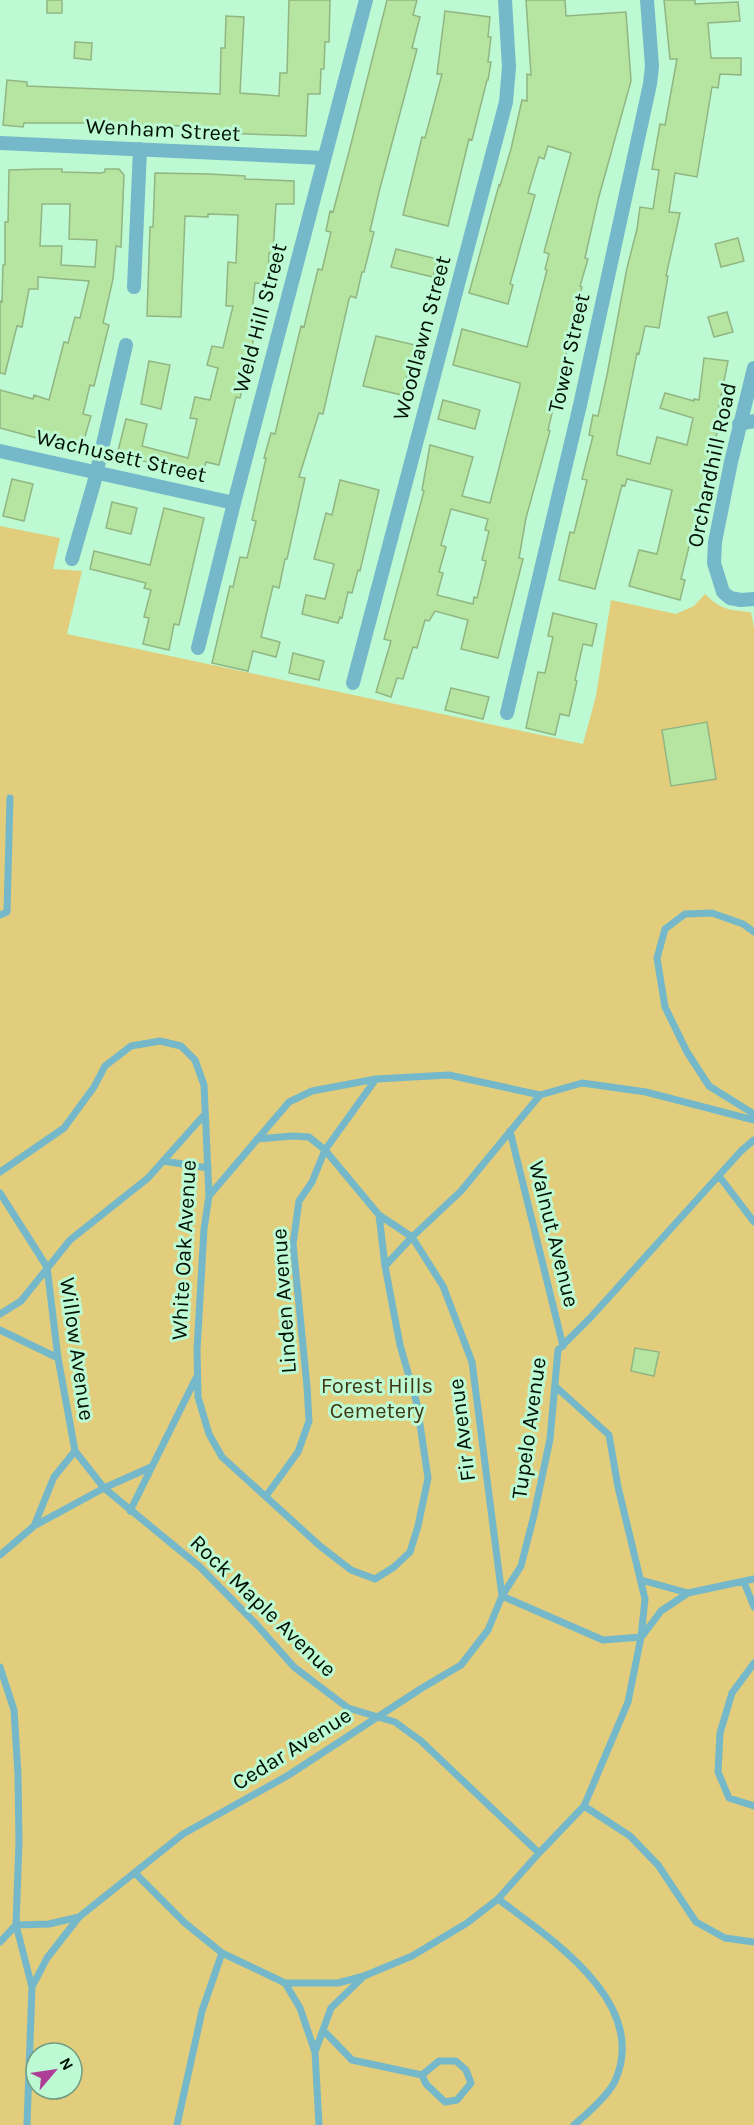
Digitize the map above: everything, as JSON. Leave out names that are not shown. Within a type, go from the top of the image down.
[{"type":"street","name":"Weld Hill Street","points":[[198,648],[366,0]]},
{"type":"street","name":"Woodlawn Street","points":[[353,683],[506,102],[509,67],[505,0]]},
{"type":"street","name":"Tower Street","points":[[507,713],[580,405],[648,92],[652,66],[647,0]]},
{"type":"street","name":"Wenham Street","points":[[0,143],[324,158]]},
{"type":"street","points":[[134,287],[140,150]]},
{"type":"street","points":[[72,559],[96,472],[126,345]]},
{"type":"street","name":"Orchardhill Road","points":[[754,368],[739,424],[715,542],[714,564],[723,592],[730,598],[754,599]]},
{"type":"street","points":[[739,424],[754,421]]},
{"type":"street","name":"Wachusett Street","points":[[0,451],[234,503]]},
{"type":"lane","points":[[0,915],[7,912],[10,798]]},
{"type":"lane","points":[[754,932],[743,924],[712,913],[685,914],[665,929],[657,958],[664,1007],[687,1052],[708,1086],[754,1114]]},
{"type":"lane","name":"White Oak Avenue","points":[[0,1172],[64,1128],[94,1087],[105,1066],[132,1046],[159,1041],[181,1046],[195,1060],[204,1085],[209,1196],[204,1240],[198,1397],[209,1434],[222,1457],[320,1546],[351,1570],[375,1579],[394,1567],[410,1552],[428,1478],[417,1404],[400,1345],[385,1266]]},
{"type":"lane","points":[[209,1196],[289,1102],[312,1091],[376,1080],[449,1075],[540,1095],[582,1083],[646,1092],[754,1120]]},
{"type":"lane","name":"Linden Avenue","points":[[266,1496],[298,1452],[309,1421],[308,1386],[293,1244],[299,1201],[312,1182],[325,1150],[376,1080]]},
{"type":"lane","points":[[385,1266],[461,1191],[540,1095]]},
{"type":"lane","points":[[0,1314],[21,1301],[70,1240],[148,1178],[205,1114]]},
{"type":"lane","name":"Walnut Avenue","points":[[510,1131],[563,1346]]},
{"type":"lane","points":[[258,1139],[309,1137],[325,1150],[379,1215],[412,1237]]},
{"type":"lane","name":"Tupelo Avenue","points":[[501,1596],[521,1566],[534,1515],[550,1439],[558,1350],[741,1151],[754,1140]]},
{"type":"lane","points":[[163,1161],[208,1168]]},
{"type":"lane","points":[[719,1176],[754,1222]]},
{"type":"lane","name":"Willow Avenue","points":[[0,1193],[47,1267],[58,1359],[75,1451],[104,1488]]},
{"type":"lane","points":[[379,1215],[385,1266]]},
{"type":"lane","name":"Fir Avenue","points":[[412,1237],[442,1286],[472,1362],[501,1596]]},
{"type":"lane","points":[[0,1330],[58,1359]]},
{"type":"lane","name":"White Oak Avenue","points":[[130,1511],[198,1374]]},
{"type":"lane","points":[[135,1873],[185,1923],[222,1953],[285,1983],[338,1983],[364,1976],[412,1956],[466,1923],[498,1899],[584,1806],[627,1702],[641,1637],[645,1599],[618,1487],[609,1435],[555,1386]]},
{"type":"lane","name":"Willow Avenue","points":[[0,1555],[34,1526],[54,1477],[75,1451]]},
{"type":"lane","points":[[34,1526],[104,1488],[151,1467]]},
{"type":"lane","name":"Rock Maple Avenue","points":[[104,1488],[200,1567],[294,1667],[348,1708],[395,1722],[421,1741],[539,1853]]},
{"type":"lane","points":[[501,1596],[603,1640],[641,1637],[661,1611],[688,1593],[754,1579]]},
{"type":"lane","points":[[641,1580],[688,1593]]},
{"type":"lane","points":[[744,1582],[754,1607]]},
{"type":"lane","name":"Cedar Avenue","points":[[79,1917],[183,1834],[287,1776],[461,1665],[488,1630],[501,1596]]},
{"type":"lane","points":[[754,1663],[732,1693],[720,1732],[718,1772],[729,1798],[754,1806]]},
{"type":"lane","points":[[0,1667],[14,1710],[19,1842],[16,1925],[32,1987],[27,2125]]},
{"type":"lane","points":[[584,1806],[630,1836],[658,1865],[696,1923],[725,1938],[754,1942]]},
{"type":"lane","points":[[498,1899],[562,1947],[599,1987],[619,2021],[623,2049],[615,2082],[593,2108],[574,2125]]},
{"type":"lane","points":[[0,1942],[16,1925],[49,1924],[79,1917]]},
{"type":"lane","points":[[32,1987],[47,1958],[79,1917]]},
{"type":"lane","points":[[177,2125],[202,2011],[222,1953]]},
{"type":"lane","points":[[315,2052],[331,2008],[364,1976]]},
{"type":"lane","points":[[285,1983],[300,2007],[315,2052],[319,2125]]},
{"type":"lane","points":[[323,2030],[352,2060],[422,2075]]},
{"type":"lane","points":[[439,2061],[456,2061],[466,2070],[471,2083],[458,2100],[445,2102],[426,2084],[422,2075],[439,2061]]},
{"type":"green space","name":"Forest Hills Cemetery","points":[[0,526],[60,538],[53,569],[82,571],[67,634],[583,744],[596,696],[611,600],[676,614],[694,606],[705,594],[726,608],[751,612],[754,628],[754,2125],[0,2125]]},
{"type":"building","points":[[47,0],[62,0],[62,13],[47,13]]},
{"type":"building","points":[[289,0],[330,0],[329,42],[325,42],[320,94],[308,94],[306,136],[220,133],[193,130],[193,128],[182,126],[101,123],[24,123],[23,127],[3,125],[7,80],[27,82],[27,86],[220,94],[221,48],[225,48],[226,16],[244,17],[240,93],[279,96],[280,73],[287,73]]},
{"type":"building","points":[[387,0],[417,0],[413,15],[420,17],[412,48],[417,49],[379,192],[370,231],[374,232],[364,272],[362,272],[356,298],[351,296],[349,299],[323,414],[319,413],[299,477],[305,478],[287,559],[285,559],[279,588],[273,586],[261,637],[280,642],[276,657],[253,651],[248,671],[212,663],[230,586],[233,587],[240,557],[247,558],[256,521],[252,520],[266,458],[264,458],[271,433],[275,434],[301,326],[304,327],[318,269],[322,270],[331,232],[326,231],[330,211],[333,212]]},
{"type":"building","points":[[526,0],[565,0],[566,16],[626,12],[631,81],[598,200],[585,258],[588,259],[548,430],[550,431],[526,518],[519,558],[523,559],[498,658],[461,649],[468,620],[435,611],[429,621],[425,620],[417,648],[413,647],[403,679],[397,678],[391,697],[376,692],[391,641],[384,639],[424,491],[422,490],[430,445],[473,457],[462,496],[490,503],[520,386],[520,383],[453,365],[462,329],[527,347],[547,270],[545,269],[549,254],[544,252],[571,153],[548,146],[544,159],[539,157],[528,193],[535,195],[510,284],[513,285],[508,304],[469,293],[511,149],[522,100],[527,101],[527,74],[531,75]],"holes":[[[451,509],[488,519],[485,530],[489,531],[482,560],[486,561],[477,598],[474,597],[473,604],[437,595],[443,573],[439,572],[446,547],[441,545]]]},
{"type":"building","points":[[664,0],[695,0],[695,4],[738,2],[740,21],[708,23],[711,58],[741,58],[741,75],[720,74],[718,88],[712,87],[697,177],[675,173],[669,212],[680,213],[666,276],[668,276],[659,328],[645,326],[639,354],[637,353],[617,452],[617,455],[650,464],[657,437],[687,445],[693,418],[660,408],[665,393],[694,401],[694,399],[699,400],[704,358],[728,361],[714,432],[717,433],[681,579],[685,580],[680,600],[629,586],[639,550],[657,554],[672,490],[627,479],[625,486],[622,485],[595,589],[559,580],[570,532],[574,533],[587,480],[582,479],[593,436],[589,435],[593,415],[598,416],[640,207],[653,209],[659,170],[652,169],[660,124],[665,125],[677,59],[670,59]]},
{"type":"building","points":[[445,11],[490,17],[488,37],[491,37],[488,80],[472,140],[469,139],[448,226],[403,215],[422,137],[425,138],[442,74],[437,74]]},
{"type":"building","points":[[75,42],[92,43],[91,60],[74,58]]},
{"type":"building","points":[[62,169],[62,172],[101,173],[105,172],[105,169],[119,169],[124,175],[121,247],[116,246],[113,279],[103,323],[109,325],[94,386],[90,385],[83,414],[91,416],[81,450],[0,428],[0,390],[33,399],[34,395],[49,400],[64,342],[68,343],[75,317],[80,318],[89,281],[38,277],[38,289],[29,289],[22,327],[17,326],[5,374],[0,373],[0,301],[2,302],[3,265],[5,265],[5,222],[8,222],[9,170]],"holes":[[[42,204],[70,204],[69,239],[97,240],[95,267],[61,265],[62,246],[40,246]]]},
{"type":"building","points":[[155,173],[245,176],[245,179],[294,181],[294,204],[276,204],[273,253],[269,253],[268,284],[255,283],[251,323],[257,324],[240,398],[236,397],[219,465],[206,462],[201,479],[152,465],[152,463],[117,455],[126,419],[147,424],[142,446],[188,458],[197,419],[190,418],[195,397],[210,400],[218,368],[207,365],[212,346],[223,348],[233,306],[226,306],[228,262],[236,263],[238,215],[185,216],[181,317],[147,316],[150,227],[153,227]]},
{"type":"building","points":[[738,238],[744,261],[721,267],[715,244]]},
{"type":"building","points":[[396,249],[437,259],[433,277],[391,267]]},
{"type":"building","points":[[727,312],[733,332],[714,337],[708,317]]},
{"type":"building","points":[[376,336],[415,345],[402,395],[363,386]]},
{"type":"building","points":[[149,361],[170,365],[161,409],[141,404]]},
{"type":"building","points":[[443,400],[480,410],[475,429],[438,419]]},
{"type":"building","points":[[12,479],[33,484],[24,521],[3,516]]},
{"type":"building","points":[[340,480],[379,490],[360,571],[358,570],[352,593],[348,592],[342,618],[340,617],[338,623],[302,614],[306,595],[325,599],[334,564],[314,559],[326,513],[332,515]]},
{"type":"building","points":[[112,502],[137,508],[131,534],[106,528]]},
{"type":"building","points":[[164,508],[204,518],[179,625],[174,624],[169,650],[143,644],[149,618],[144,617],[151,590],[144,588],[146,583],[90,569],[94,551],[150,565]]},
{"type":"building","points":[[553,613],[597,624],[592,646],[583,644],[569,716],[560,714],[555,735],[526,728],[538,672],[545,673],[553,637],[548,636]]},
{"type":"building","points":[[293,653],[324,661],[319,680],[289,673]]},
{"type":"building","points":[[451,688],[489,697],[483,719],[445,710]]},
{"type":"building","points":[[707,722],[716,779],[671,786],[662,730]]},
{"type":"building","points":[[635,1348],[659,1352],[654,1376],[631,1371]]}]
